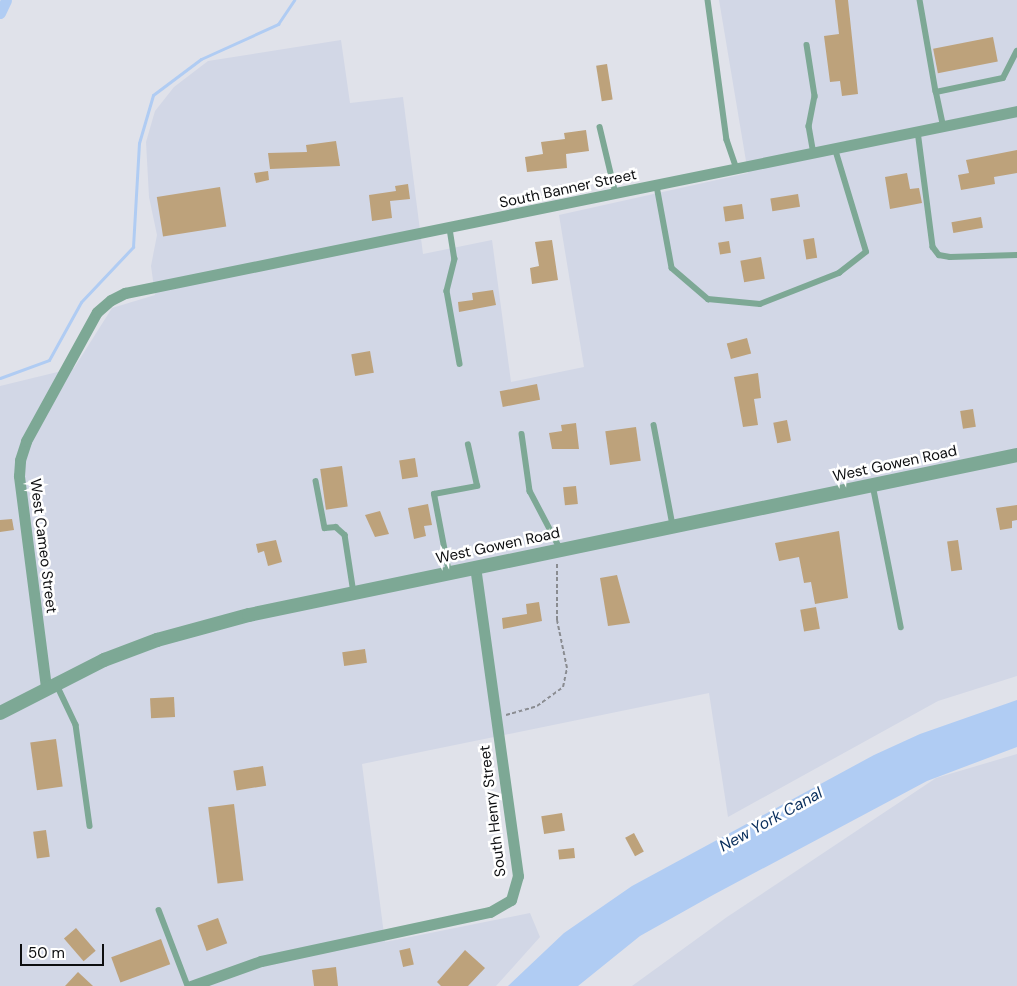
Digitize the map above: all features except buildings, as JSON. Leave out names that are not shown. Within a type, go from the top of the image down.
[{"type":"street","name":"South Banner Street","points":[[125,294],[450,229],[1017,110]]},
{"type":"street","name":"West Cameo Street","points":[[51,685],[19,476],[20,460],[26,441],[97,312],[125,294]]},
{"type":"street","name":"West Gowen Road","points":[[0,713],[51,685],[157,640],[248,615],[1017,455]]},
{"type":"street","name":"South Henry Street","points":[[190,986],[261,961],[490,912],[511,900],[518,876],[475,568]]},
{"type":"lane","points":[[708,0],[727,140],[737,169]]},
{"type":"lane","points":[[920,0],[943,126]]},
{"type":"lane","points":[[807,45],[814,96],[809,126],[814,153]]},
{"type":"lane","points":[[936,92],[1003,78],[1017,51]]},
{"type":"lane","points":[[600,127],[616,194]]},
{"type":"lane","points":[[918,131],[933,248],[939,255],[1017,255]]},
{"type":"lane","points":[[657,186],[672,268],[708,299],[760,304],[839,273],[866,252],[835,149]]},
{"type":"lane","points":[[450,229],[455,259],[447,291],[460,364]]},
{"type":"lane","points":[[654,425],[674,527]]},
{"type":"lane","points":[[522,434],[530,491],[559,550]]},
{"type":"lane","points":[[448,573],[434,494],[477,486],[468,445]]},
{"type":"lane","points":[[316,481],[325,528],[336,527],[345,535],[354,592]]},
{"type":"lane","points":[[873,485],[901,628]]},
{"type":"lane","points":[[51,685],[76,725],[90,826]]},
{"type":"lane","points":[[159,910],[190,986]]},
{"type":"path","points":[[497,718],[537,706],[563,687],[567,668],[557,620],[559,550]]},
{"type":"shaded area","points":[[719,0],[1017,0],[1017,676],[938,701],[728,817],[709,693],[362,764],[385,942],[530,913],[540,937],[496,986],[0,986],[0,386],[74,368],[112,308],[155,295],[151,266],[157,235],[149,197],[146,142],[155,111],[174,87],[208,61],[341,40],[350,103],[403,97],[423,254],[492,240],[511,382],[584,367],[559,215],[748,173]]},
{"type":"shaded area","points":[[1017,754],[1017,986],[632,986],[727,917],[936,778]]},
{"type":"water","points":[[1017,700],[1017,747],[927,781],[713,895],[640,936],[578,986],[508,986],[564,933],[632,886],[874,755],[920,734]]},
{"type":"waterway","name":"New York Canal","points":[[0,13],[6,0]]},
{"type":"waterway","points":[[0,378],[49,360],[81,302],[133,247],[139,143],[153,95],[201,59],[278,24],[294,0]]}]
